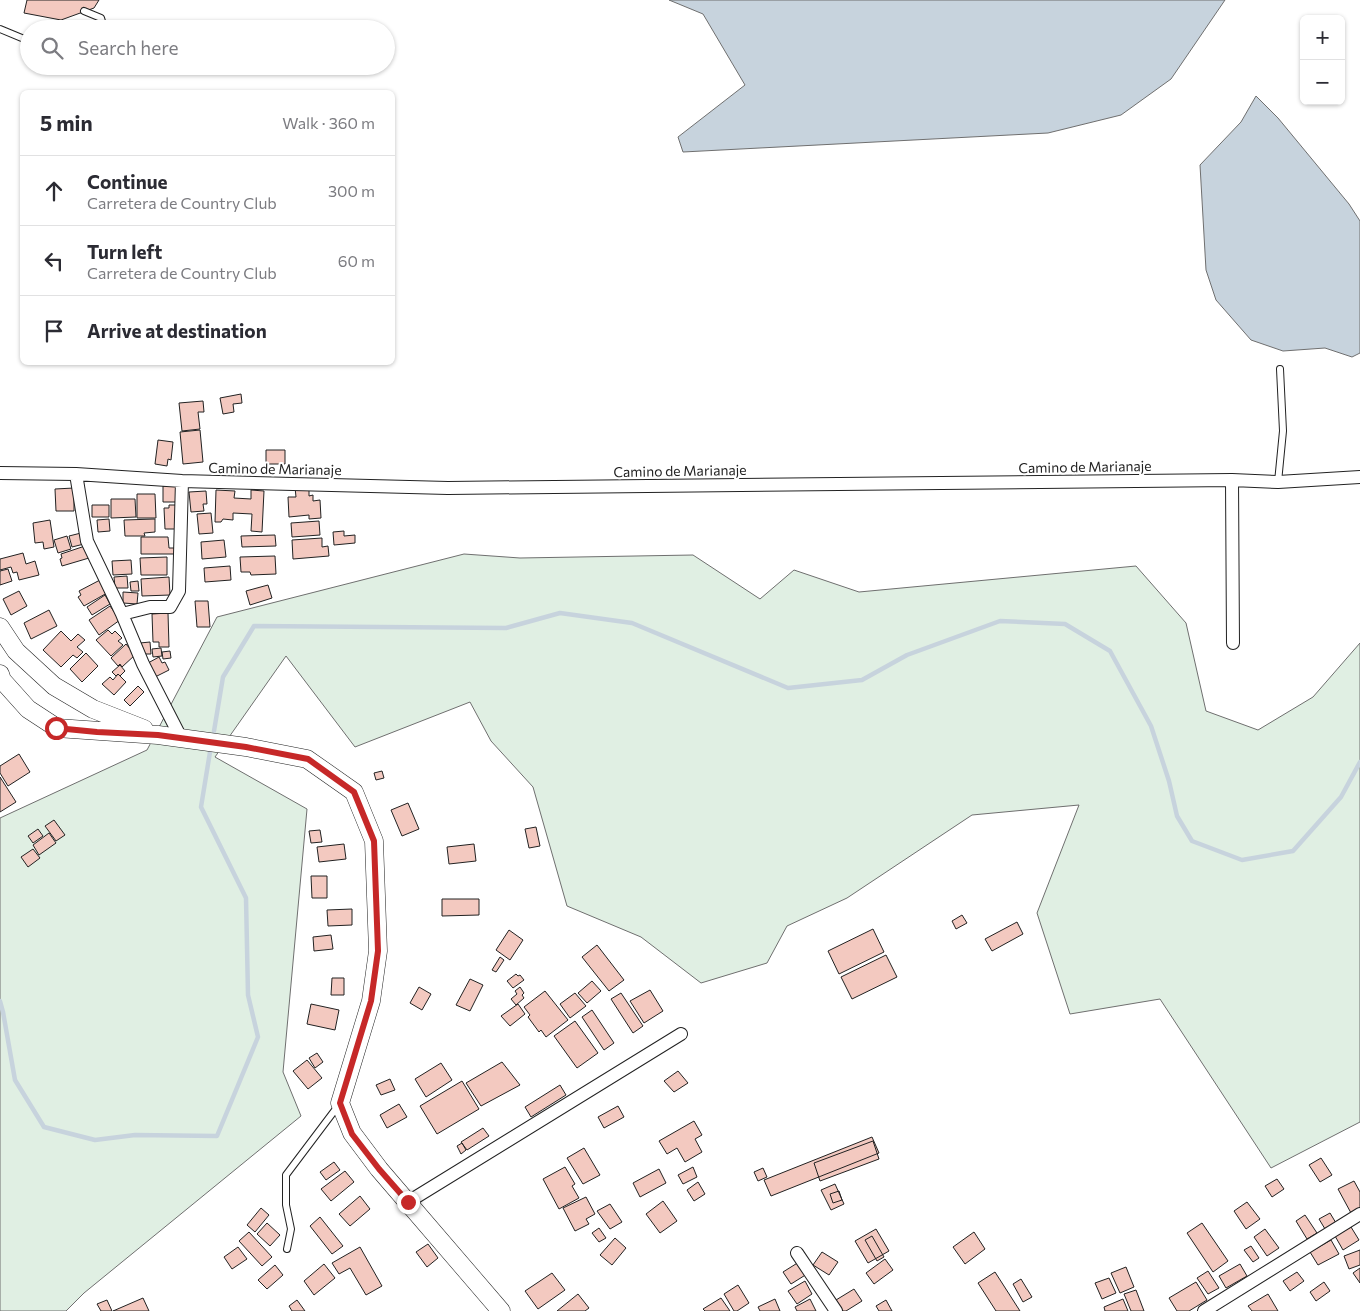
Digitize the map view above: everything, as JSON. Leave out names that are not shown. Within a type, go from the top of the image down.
[{"type":"street","name":"Camino de Marianaje","points":[[0,473],[76,474],[182,481],[448,488],[1232,480],[1278,482],[1360,477]]},
{"type":"street","points":[[76,474],[87,541],[122,614],[143,664],[181,738]]},
{"type":"street","points":[[1232,480],[1233,643]]},
{"type":"street","points":[[122,614],[150,607],[170,607],[179,591],[182,481]]},
{"type":"street","points":[[0,627],[16,651],[54,686],[94,709],[158,735]]},
{"type":"street","points":[[0,674],[2,680],[28,709],[56,728],[158,735],[246,747],[308,759],[354,792],[374,841],[378,951],[371,1001],[340,1103],[352,1134],[379,1169],[501,1311]]},
{"type":"street","points":[[408,1202],[681,1034]]},
{"type":"street","points":[[1204,1311],[1360,1215]]},
{"type":"street","points":[[797,1253],[836,1311]]},
{"type":"lane","points":[[84,11],[101,20]]},
{"type":"lane","points":[[0,29],[20,37]]},
{"type":"lane","points":[[1278,482],[1283,431],[1280,369]]},
{"type":"lane","points":[[287,1249],[291,1230],[286,1205],[286,1175],[340,1103]]},
{"type":"green space","points":[[464,554],[520,558],[693,555],[760,599],[794,570],[859,592],[1136,566],[1186,623],[1206,711],[1258,730],[1313,697],[1360,643],[1360,1122],[1271,1168],[1160,999],[1070,1014],[1037,913],[1079,805],[972,815],[847,898],[787,926],[767,963],[701,983],[641,937],[567,906],[533,787],[491,741],[470,702],[355,747],[286,656],[215,757],[307,809],[283,1072],[301,1116],[84,1293],[66,1311],[0,1311],[0,818],[147,750],[217,617]]},
{"type":"shaded area","points":[[669,0],[1225,0],[1171,79],[1121,115],[1048,133],[683,152],[678,137],[745,85],[703,14]]},
{"type":"shaded area","points":[[1256,96],[1278,118],[1349,204],[1360,221],[1360,353],[1352,357],[1325,348],[1283,351],[1251,340],[1216,300],[1206,270],[1200,165],[1241,122]]},
{"type":"building","points":[[27,0],[99,0],[94,8],[61,20],[24,13]]},
{"type":"building","points":[[241,394],[242,403],[233,404],[234,412],[223,414],[220,398]]},
{"type":"building","points":[[203,401],[204,412],[198,412],[200,429],[182,431],[179,403]]},
{"type":"building","points":[[200,430],[203,462],[183,464],[180,432]]},
{"type":"building","points":[[158,440],[173,442],[171,460],[168,459],[167,466],[155,464]]},
{"type":"building","points":[[266,450],[285,450],[285,464],[266,464]]},
{"type":"building","points":[[163,486],[178,486],[178,502],[163,502]]},
{"type":"building","points":[[309,486],[309,496],[313,495],[313,501],[320,500],[321,518],[309,519],[309,515],[289,517],[288,497],[296,497],[295,487]]},
{"type":"building","points":[[74,488],[74,511],[56,511],[55,489]]},
{"type":"building","points":[[216,490],[235,491],[234,498],[251,499],[251,490],[264,491],[262,532],[251,531],[252,514],[233,513],[233,520],[223,519],[221,522],[215,522]]},
{"type":"building","points":[[206,491],[207,504],[203,504],[204,511],[191,512],[189,492]]},
{"type":"building","points":[[137,494],[155,494],[156,518],[137,518]]},
{"type":"building","points":[[111,499],[135,499],[136,517],[111,518]]},
{"type":"building","points":[[92,505],[109,505],[109,517],[92,517]]},
{"type":"building","points":[[169,505],[179,505],[178,529],[165,529],[164,508],[169,508]]},
{"type":"building","points":[[211,513],[213,533],[199,534],[197,514]]},
{"type":"building","points":[[109,519],[110,531],[98,532],[97,520]]},
{"type":"building","points":[[155,519],[155,532],[144,533],[145,536],[125,536],[124,520]]},
{"type":"building","points":[[50,520],[54,547],[44,549],[43,542],[35,543],[33,523]]},
{"type":"building","points":[[319,521],[320,535],[292,537],[291,523]]},
{"type":"building","points":[[344,531],[344,536],[355,535],[355,543],[334,545],[333,532]]},
{"type":"building","points":[[81,533],[84,544],[72,547],[69,536]]},
{"type":"building","points":[[275,535],[276,546],[242,547],[241,536]]},
{"type":"building","points":[[67,536],[71,549],[58,553],[54,540]]},
{"type":"building","points":[[141,537],[168,537],[169,548],[176,548],[176,554],[141,554]]},
{"type":"building","points":[[322,538],[322,547],[328,546],[329,556],[293,559],[292,540]]},
{"type":"building","points":[[224,540],[226,557],[202,559],[201,542]]},
{"type":"building","points":[[85,546],[89,558],[62,566],[61,554]]},
{"type":"building","points":[[23,553],[26,564],[35,561],[39,575],[19,580],[17,572],[13,573],[11,567],[0,570],[0,559]]},
{"type":"building","points":[[275,556],[276,574],[251,575],[250,572],[241,572],[240,557]]},
{"type":"building","points":[[167,557],[167,575],[141,575],[140,558]]},
{"type":"building","points":[[131,560],[132,574],[113,575],[112,561]]},
{"type":"building","points":[[230,566],[231,580],[205,582],[204,568]]},
{"type":"building","points":[[8,569],[12,581],[0,585],[0,571]]},
{"type":"building","points":[[127,576],[128,588],[115,588],[114,577]]},
{"type":"building","points":[[169,577],[170,595],[142,596],[141,579]]},
{"type":"building","points":[[100,580],[107,593],[84,606],[78,597],[81,595],[79,591]]},
{"type":"building","points":[[138,581],[139,591],[131,591],[130,582]]},
{"type":"building","points":[[268,585],[272,598],[250,605],[246,591]]},
{"type":"building","points":[[19,591],[27,606],[11,615],[3,599]]},
{"type":"building","points":[[123,592],[138,593],[137,604],[123,603]]},
{"type":"building","points":[[105,595],[110,604],[92,615],[87,607]]},
{"type":"building","points":[[195,601],[208,601],[210,627],[197,627]]},
{"type":"building","points":[[110,606],[120,620],[99,635],[89,620]]},
{"type":"building","points":[[49,610],[57,626],[31,639],[24,623]]},
{"type":"building","points":[[168,613],[169,647],[159,647],[159,642],[153,642],[152,614]]},
{"type":"building","points":[[108,630],[112,634],[115,631],[122,638],[118,641],[123,645],[111,656],[96,640]]},
{"type":"building","points":[[61,631],[71,641],[78,634],[85,640],[77,647],[83,652],[77,658],[73,655],[61,667],[43,650]]},
{"type":"building","points":[[150,642],[151,654],[141,654],[140,643]]},
{"type":"building","points":[[126,644],[135,655],[122,667],[120,664],[118,666],[111,658]]},
{"type":"building","points":[[161,648],[162,656],[153,657],[152,649]]},
{"type":"building","points":[[170,651],[171,658],[163,659],[162,652]]},
{"type":"building","points":[[86,653],[98,666],[82,682],[70,669]]},
{"type":"building","points":[[159,657],[162,663],[165,662],[169,670],[155,677],[148,663]]},
{"type":"building","points":[[120,665],[125,671],[120,676],[118,674],[116,676],[112,672]]},
{"type":"building","points":[[118,674],[126,682],[114,695],[102,684],[110,677],[113,680]]},
{"type":"building","points":[[138,686],[144,692],[130,706],[124,700]]},
{"type":"building","points":[[19,754],[30,772],[8,786],[0,773],[0,766]]},
{"type":"building","points":[[382,771],[384,778],[376,780],[374,773]]},
{"type":"building","points":[[0,777],[16,802],[0,812]]},
{"type":"building","points":[[408,803],[419,829],[402,836],[391,810]]},
{"type":"building","points":[[54,820],[65,835],[56,841],[45,826]]},
{"type":"building","points":[[536,827],[540,846],[529,848],[525,829]]},
{"type":"building","points":[[38,829],[43,836],[33,843],[28,836]]},
{"type":"building","points":[[320,830],[322,842],[311,843],[309,831]]},
{"type":"building","points":[[49,833],[56,843],[39,855],[33,845]]},
{"type":"building","points":[[344,844],[346,859],[319,862],[317,847]]},
{"type":"building","points":[[474,844],[476,861],[449,864],[447,847]]},
{"type":"building","points":[[33,849],[40,858],[28,867],[21,857]]},
{"type":"building","points":[[311,876],[327,876],[327,898],[312,898]]},
{"type":"building","points":[[442,899],[479,899],[479,915],[442,916]]},
{"type":"building","points":[[352,909],[352,925],[328,926],[327,910]]},
{"type":"building","points":[[962,915],[967,923],[956,929],[952,921]]},
{"type":"building","points":[[1017,922],[1023,934],[992,951],[985,939]]},
{"type":"building","points":[[873,929],[884,952],[839,974],[828,951]]},
{"type":"building","points":[[509,930],[523,940],[510,960],[496,950]]},
{"type":"building","points":[[331,935],[333,949],[314,951],[313,937]]},
{"type":"building","points":[[597,945],[624,980],[609,991],[582,957]]},
{"type":"building","points":[[886,955],[897,977],[852,999],[841,977]]},
{"type":"building","points":[[500,957],[504,960],[496,972],[492,970]]},
{"type":"building","points":[[516,974],[520,975],[524,980],[513,988],[507,981]]},
{"type":"building","points":[[332,978],[344,978],[344,995],[331,995]]},
{"type":"building","points":[[470,979],[483,985],[470,1011],[456,1005]]},
{"type":"building","points":[[592,981],[601,991],[587,1003],[578,993]]},
{"type":"building","points":[[419,987],[431,994],[422,1010],[410,1003]]},
{"type":"building","points":[[520,987],[524,993],[522,995],[524,998],[516,1005],[511,999],[517,994],[515,991]]},
{"type":"building","points":[[650,990],[663,1011],[644,1023],[630,1001]]},
{"type":"building","points":[[545,991],[568,1020],[546,1037],[541,1030],[539,1032],[528,1017],[530,1015],[524,1007]]},
{"type":"building","points":[[575,993],[586,1006],[570,1018],[560,1004]]},
{"type":"building","points":[[621,993],[643,1026],[633,1033],[611,999]]},
{"type":"building","points":[[311,1004],[339,1010],[335,1030],[307,1024]]},
{"type":"building","points":[[518,1004],[525,1014],[510,1026],[501,1016]]},
{"type":"building","points":[[592,1010],[614,1043],[604,1050],[582,1017]]},
{"type":"building","points":[[575,1021],[598,1053],[577,1068],[554,1036]]},
{"type":"building","points":[[317,1053],[323,1062],[315,1068],[309,1058]]},
{"type":"building","points":[[307,1060],[322,1078],[308,1089],[293,1071]]},
{"type":"building","points":[[502,1062],[520,1085],[481,1106],[466,1083]]},
{"type":"building","points":[[441,1063],[452,1080],[426,1097],[415,1079]]},
{"type":"building","points":[[678,1071],[688,1083],[674,1092],[664,1081]]},
{"type":"building","points":[[390,1079],[395,1090],[381,1095],[376,1085]]},
{"type":"building","points":[[462,1081],[479,1109],[437,1134],[420,1106]]},
{"type":"building","points":[[560,1085],[566,1095],[531,1117],[525,1107]]},
{"type":"building","points":[[399,1104],[407,1117],[387,1128],[380,1115]]},
{"type":"building","points":[[618,1106],[624,1117],[604,1128],[598,1117]]},
{"type":"building","points":[[694,1121],[702,1135],[695,1139],[702,1152],[685,1162],[677,1148],[667,1154],[659,1141]]},
{"type":"building","points":[[483,1128],[489,1136],[467,1150],[461,1142]]},
{"type":"building","points":[[872,1137],[879,1153],[771,1196],[764,1180]]},
{"type":"building","points":[[873,1141],[879,1159],[820,1181],[814,1163]]},
{"type":"building","points":[[462,1143],[466,1150],[461,1154],[457,1146]]},
{"type":"building","points":[[584,1148],[600,1175],[583,1184],[567,1158]]},
{"type":"building","points":[[1321,1158],[1332,1175],[1320,1182],[1309,1165]]},
{"type":"building","points":[[334,1162],[340,1170],[326,1180],[320,1172]]},
{"type":"building","points":[[565,1167],[575,1184],[572,1186],[579,1198],[559,1209],[543,1179]]},
{"type":"building","points":[[693,1167],[697,1177],[683,1184],[678,1175]]},
{"type":"building","points":[[763,1168],[767,1177],[758,1181],[754,1172]]},
{"type":"building","points":[[659,1169],[666,1183],[640,1197],[633,1183]]},
{"type":"building","points":[[345,1171],[354,1182],[331,1201],[321,1189]]},
{"type":"building","points":[[1277,1179],[1284,1189],[1272,1197],[1265,1186]]},
{"type":"building","points":[[1354,1181],[1360,1192],[1360,1208],[1351,1213],[1338,1189]]},
{"type":"building","points":[[698,1182],[705,1194],[694,1201],[687,1190]]},
{"type":"building","points":[[835,1184],[844,1204],[831,1210],[821,1190]]},
{"type":"building","points":[[839,1191],[842,1200],[833,1203],[830,1194]]},
{"type":"building","points":[[360,1196],[370,1209],[350,1226],[339,1214]]},
{"type":"building","points":[[586,1197],[595,1214],[586,1219],[589,1224],[575,1231],[563,1208]]},
{"type":"building","points":[[663,1201],[677,1221],[660,1233],[646,1214]]},
{"type":"building","points":[[1247,1202],[1260,1219],[1246,1229],[1234,1211]]},
{"type":"building","points":[[610,1204],[622,1222],[610,1229],[597,1211]]},
{"type":"building","points":[[261,1208],[269,1215],[255,1232],[247,1225]]},
{"type":"building","points":[[1330,1213],[1336,1223],[1325,1229],[1319,1219]]},
{"type":"building","points":[[1305,1215],[1317,1233],[1307,1239],[1296,1221]]},
{"type":"building","points":[[320,1217],[343,1246],[332,1254],[310,1226]]},
{"type":"building","points":[[267,1223],[280,1235],[270,1246],[257,1234]]},
{"type":"building","points":[[1202,1223],[1228,1261],[1213,1272],[1187,1233]]},
{"type":"building","points":[[1351,1227],[1359,1240],[1343,1250],[1335,1236]]},
{"type":"building","points":[[599,1228],[606,1238],[599,1242],[592,1233]]},
{"type":"building","points":[[876,1229],[889,1251],[868,1263],[855,1241]]},
{"type":"building","points":[[1265,1229],[1279,1248],[1267,1256],[1254,1237]]},
{"type":"building","points":[[249,1232],[272,1257],[262,1266],[239,1241]]},
{"type":"building","points":[[974,1232],[985,1249],[965,1264],[953,1247]]},
{"type":"building","points":[[872,1236],[884,1257],[877,1261],[865,1240]]},
{"type":"building","points":[[615,1238],[626,1248],[612,1265],[600,1255]]},
{"type":"building","points":[[1331,1240],[1339,1254],[1318,1265],[1310,1252]]},
{"type":"building","points":[[428,1244],[438,1258],[427,1267],[416,1252]]},
{"type":"building","points":[[1251,1246],[1259,1258],[1253,1262],[1244,1250]]},
{"type":"building","points":[[238,1247],[247,1259],[232,1269],[224,1257]]},
{"type":"building","points":[[360,1247],[382,1286],[366,1295],[350,1268],[339,1274],[332,1263]]},
{"type":"building","points":[[1360,1250],[1360,1265],[1349,1269],[1344,1256]]},
{"type":"building","points":[[822,1252],[838,1262],[829,1275],[813,1265]]},
{"type":"building","points":[[885,1259],[893,1270],[874,1284],[866,1273]]},
{"type":"building","points":[[799,1262],[807,1274],[791,1284],[783,1272]]},
{"type":"building","points":[[324,1264],[335,1278],[314,1295],[304,1281]]},
{"type":"building","points":[[1240,1264],[1247,1276],[1226,1288],[1219,1276]]},
{"type":"building","points":[[275,1265],[283,1275],[267,1289],[258,1280]]},
{"type":"building","points":[[1126,1267],[1134,1287],[1120,1293],[1111,1273]]},
{"type":"building","points":[[1360,1268],[1360,1283],[1353,1273]]},
{"type":"building","points":[[1208,1271],[1219,1288],[1208,1294],[1197,1278]]},
{"type":"building","points":[[995,1272],[1020,1311],[996,1311],[978,1283]]},
{"type":"building","points":[[1297,1272],[1304,1281],[1290,1291],[1283,1281]]},
{"type":"building","points":[[552,1273],[565,1290],[538,1309],[525,1291]]},
{"type":"building","points":[[1109,1278],[1116,1293],[1102,1299],[1095,1283]]},
{"type":"building","points":[[1021,1279],[1032,1297],[1023,1302],[1013,1284]]},
{"type":"building","points":[[805,1281],[812,1294],[797,1304],[788,1291]]},
{"type":"building","points":[[1196,1282],[1207,1300],[1189,1311],[1177,1311],[1169,1298]]},
{"type":"building","points":[[1324,1282],[1330,1291],[1316,1301],[1310,1292]]},
{"type":"building","points":[[738,1285],[749,1303],[734,1311],[724,1294]]},
{"type":"building","points":[[854,1289],[862,1301],[843,1311],[836,1300]]},
{"type":"building","points":[[1136,1290],[1144,1311],[1131,1311],[1124,1294]]},
{"type":"building","points":[[578,1294],[589,1308],[585,1311],[557,1311]]},
{"type":"building","points":[[1268,1294],[1278,1311],[1252,1311],[1248,1306]]},
{"type":"building","points":[[143,1298],[149,1311],[113,1311]]},
{"type":"building","points":[[721,1298],[730,1311],[705,1311],[703,1309]]},
{"type":"building","points":[[775,1299],[780,1311],[760,1311],[758,1307]]},
{"type":"building","points":[[810,1299],[816,1311],[797,1311],[795,1307]]},
{"type":"building","points":[[1123,1299],[1128,1311],[1105,1311],[1104,1307]]},
{"type":"building","points":[[107,1300],[112,1311],[101,1311],[97,1304]]},
{"type":"building","points":[[297,1300],[305,1311],[292,1311],[289,1306]]},
{"type":"building","points":[[886,1300],[892,1311],[879,1311],[876,1306]]},
{"type":"waterway","points":[[214,731],[223,677],[254,626],[506,628],[560,613],[632,623],[788,688],[862,680],[907,655],[1000,621],[1065,624],[1110,651],[1151,726],[1169,781],[1177,816],[1192,841],[1242,860],[1293,851],[1341,797],[1360,762]]},
{"type":"waterway","points":[[0,1001],[15,1080],[44,1127],[95,1140],[135,1135],[217,1136],[258,1037],[248,995],[246,898],[201,807],[210,752]]},
{"type":"route","points":[[56,728],[158,735],[246,747],[308,759],[354,792],[374,841],[378,951],[371,1001],[340,1103],[352,1134],[408,1202]]}]
